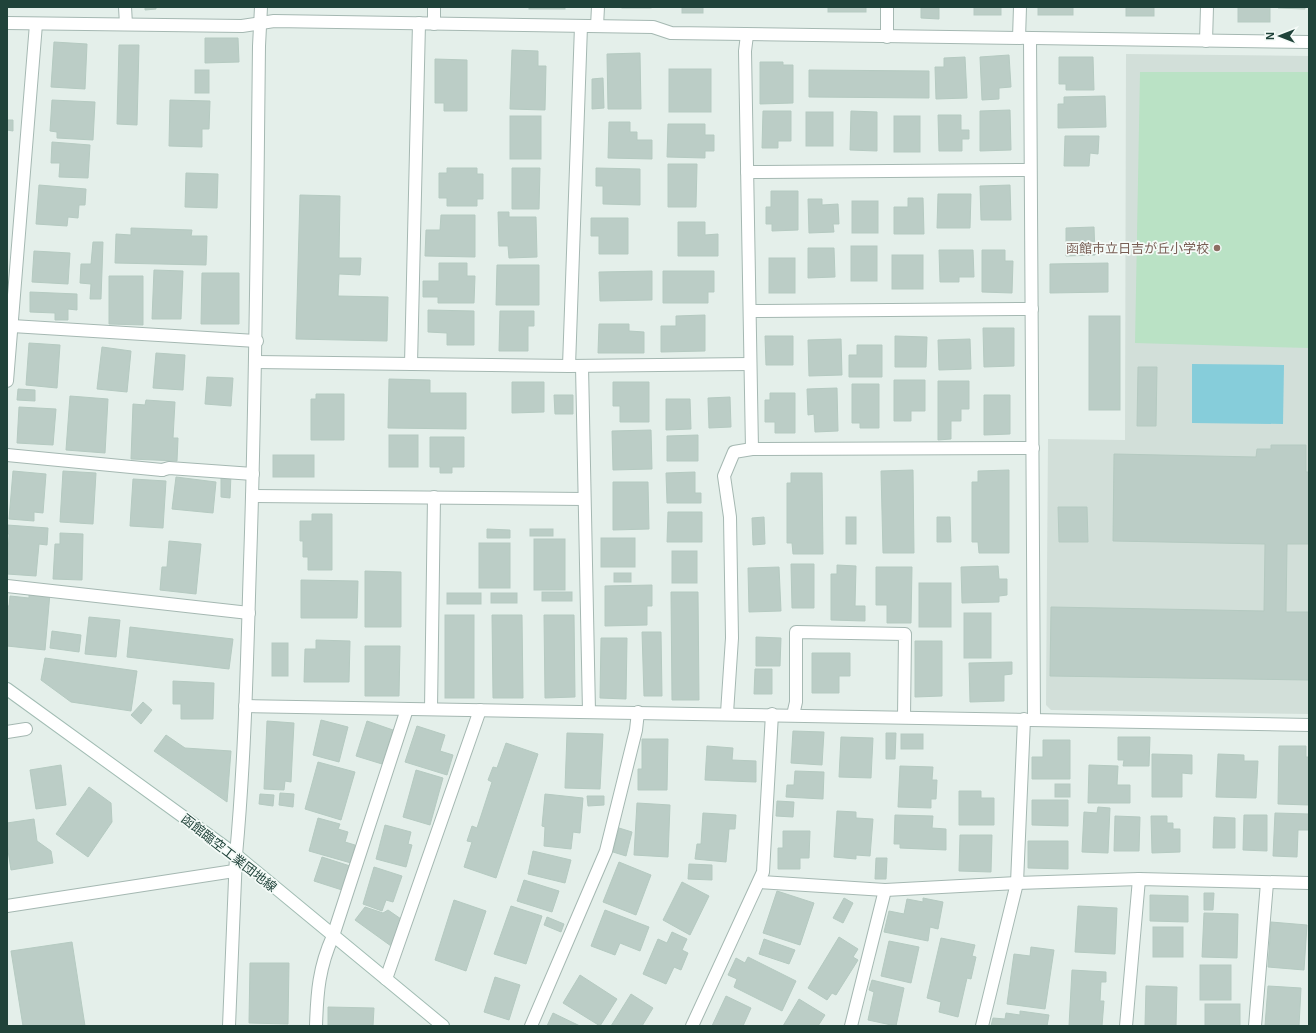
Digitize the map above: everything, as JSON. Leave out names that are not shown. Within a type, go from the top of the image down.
[{"type":"street","points":[[125,7],[126,24]]},
{"type":"street","points":[[229,1026],[234,871],[245,706],[249,613],[256,362],[258,46],[261,7]]},
{"type":"street","points":[[434,7],[434,24]]},
{"type":"street","points":[[597,26],[598,7]]},
{"type":"street","points":[[887,7],[887,37]]},
{"type":"street","points":[[982,1026],[1017,883],[1029,719],[1033,448],[1032,309],[1030,170],[1025,38],[1020,7]]},
{"type":"street","points":[[1206,41],[1207,7]]},
{"type":"street","points":[[7,23],[242,26],[274,21],[419,23],[653,27],[671,33],[1309,42]]},
{"type":"street","points":[[411,364],[419,23]]},
{"type":"street","points":[[7,381],[36,24]]},
{"type":"street","points":[[569,366],[581,26]]},
{"type":"street","points":[[747,34],[745,50],[752,449]]},
{"type":"street","points":[[747,172],[1030,170]]},
{"type":"street","points":[[750,311],[1032,309]]},
{"type":"street","points":[[12,326],[256,342]]},
{"type":"street","points":[[256,362],[569,366],[750,364]]},
{"type":"street","points":[[582,366],[589,712]]},
{"type":"street","points":[[727,713],[732,638],[730,517],[724,476],[734,452],[752,449],[1033,448]]},
{"type":"street","points":[[7,455],[162,470],[169,468],[253,474]]},
{"type":"street","points":[[252,496],[584,499]]},
{"type":"street","points":[[430,710],[434,497]]},
{"type":"street","points":[[7,586],[249,613]]},
{"type":"street","points":[[793,715],[796,702],[796,632],[905,634],[904,717]]},
{"type":"street","name":"函館臨空工業団地線","points":[[7,689],[236,855],[443,1026]]},
{"type":"street","points":[[245,706],[1309,724]]},
{"type":"street","points":[[316,1026],[317,991],[323,958],[333,936],[407,709]]},
{"type":"street","points":[[386,979],[480,710]]},
{"type":"street","points":[[531,1026],[606,851],[636,730],[638,712]]},
{"type":"street","points":[[692,1026],[760,882],[763,872],[772,714]]},
{"type":"street","points":[[7,732],[26,729]]},
{"type":"street","points":[[7,906],[234,871]]},
{"type":"street","points":[[760,882],[885,890],[1017,883],[1139,879],[1309,883]]},
{"type":"street","points":[[1126,1026],[1139,879]]},
{"type":"street","points":[[1255,1026],[1267,883]]},
{"type":"street","points":[[851,1026],[885,890]]},
{"type":"shaded area","name":"函館市立日吉が丘小学校","points":[[1126,54],[1309,56],[1309,714],[1051,710],[1046,705],[1048,439],[1125,440]]},
{"type":"green space","points":[[1140,72],[1309,72],[1309,348],[1135,343]]},
{"type":"water","points":[[1192,364],[1284,365],[1283,424],[1192,423]]},
{"type":"building","points":[[145,7],[156,7],[156,9],[145,10]]},
{"type":"building","points":[[529,7],[565,7],[565,9],[529,9]]},
{"type":"building","points":[[651,7],[651,8],[622,8]]},
{"type":"building","points":[[682,7],[703,7],[703,13],[682,13]]},
{"type":"building","points":[[828,7],[866,7],[866,12],[828,12]]},
{"type":"building","points":[[921,7],[939,7],[939,19],[921,18]]},
{"type":"building","points":[[974,7],[1001,7],[1001,15],[974,15]]},
{"type":"building","points":[[1038,7],[1073,7],[1073,15],[1038,15]]},
{"type":"building","points":[[1126,7],[1154,7],[1154,16],[1126,16]]},
{"type":"building","points":[[1238,7],[1270,7],[1270,22],[1238,22]]},
{"type":"building","points":[[1305,7],[1305,9],[1278,8]]},
{"type":"building","points":[[205,38],[238,38],[239,62],[205,63]]},
{"type":"building","points":[[54,42],[87,44],[85,89],[51,87]]},
{"type":"building","points":[[119,45],[139,45],[137,125],[117,124]]},
{"type":"building","points":[[512,50],[538,51],[538,66],[546,66],[545,110],[510,109]]},
{"type":"building","points":[[640,53],[641,109],[608,109],[607,54]]},
{"type":"building","points":[[1009,55],[1011,87],[999,88],[999,99],[982,100],[980,57]]},
{"type":"building","points":[[965,57],[967,98],[936,99],[935,67],[944,67],[944,58]]},
{"type":"building","points":[[1059,57],[1093,57],[1094,90],[1066,90],[1066,84],[1059,84]]},
{"type":"building","points":[[435,59],[467,60],[467,111],[444,111],[444,103],[435,103]]},
{"type":"building","points":[[760,62],[783,62],[783,65],[793,65],[793,103],[760,104]]},
{"type":"building","points":[[669,69],[711,69],[711,112],[669,112]]},
{"type":"building","points":[[195,70],[209,70],[209,93],[195,93]]},
{"type":"building","points":[[809,70],[929,71],[929,98],[809,97]]},
{"type":"building","points":[[603,78],[604,108],[592,109],[592,79]]},
{"type":"building","points":[[1105,96],[1106,127],[1058,128],[1058,104],[1064,104],[1064,97]]},
{"type":"building","points":[[52,100],[95,102],[93,140],[57,138],[57,132],[50,131]]},
{"type":"building","points":[[170,100],[210,101],[209,129],[202,129],[202,147],[169,146]]},
{"type":"building","points":[[1010,110],[1011,150],[980,151],[980,111]]},
{"type":"building","points":[[763,111],[791,111],[791,141],[778,141],[778,148],[762,148]]},
{"type":"building","points":[[851,111],[877,112],[877,151],[850,150]]},
{"type":"building","points":[[806,112],[833,112],[833,146],[806,146]]},
{"type":"building","points":[[938,115],[961,115],[961,130],[969,130],[969,139],[962,139],[962,151],[939,151]]},
{"type":"building","points":[[510,116],[541,116],[541,159],[510,159]]},
{"type":"building","points":[[894,116],[920,116],[920,152],[894,152]]},
{"type":"building","points":[[7,120],[13,120],[13,131],[7,130]]},
{"type":"building","points":[[609,122],[630,122],[630,132],[637,132],[637,140],[652,140],[652,159],[608,158]]},
{"type":"building","points":[[668,124],[705,124],[705,135],[714,135],[714,151],[705,151],[705,158],[667,157]]},
{"type":"building","points":[[1065,136],[1099,136],[1098,154],[1090,153],[1089,166],[1064,166]]},
{"type":"building","points":[[52,142],[90,145],[88,178],[59,177],[60,163],[51,163]]},
{"type":"building","points":[[668,164],[697,164],[696,207],[668,207]]},
{"type":"building","points":[[447,168],[477,168],[477,174],[483,174],[483,199],[477,199],[477,206],[447,206],[447,198],[439,198],[439,173],[447,173]]},
{"type":"building","points":[[512,168],[540,168],[539,209],[512,209]]},
{"type":"building","points":[[596,168],[640,169],[640,205],[603,204],[603,186],[596,186]]},
{"type":"building","points":[[186,173],[218,174],[217,208],[185,207]]},
{"type":"building","points":[[39,185],[86,189],[85,205],[79,205],[78,218],[68,217],[67,226],[36,224]]},
{"type":"building","points":[[1010,185],[1011,220],[981,220],[980,186]]},
{"type":"building","points":[[771,191],[798,191],[798,230],[772,231],[772,224],[766,224],[766,207],[771,207]]},
{"type":"building","points":[[938,194],[971,194],[970,228],[937,228]]},
{"type":"building","points":[[300,195],[340,196],[339,258],[361,258],[360,275],[339,274],[338,296],[388,297],[387,341],[296,339]]},
{"type":"building","points":[[908,198],[923,198],[924,234],[894,234],[894,207],[908,207]]},
{"type":"building","points":[[808,199],[822,199],[822,205],[838,204],[839,224],[833,224],[834,232],[809,233]]},
{"type":"building","points":[[852,201],[878,201],[878,233],[852,233]]},
{"type":"building","points":[[498,212],[509,212],[509,217],[536,217],[537,257],[509,258],[508,246],[499,246]]},
{"type":"building","points":[[441,215],[475,215],[475,257],[425,256],[426,230],[440,230]]},
{"type":"building","points":[[591,218],[628,218],[628,254],[599,254],[599,236],[591,236]]},
{"type":"building","points":[[678,222],[705,222],[705,235],[718,234],[718,256],[678,256]]},
{"type":"building","points":[[1094,227],[1095,255],[1066,256],[1066,228]]},
{"type":"building","points":[[131,228],[192,230],[191,236],[207,236],[206,265],[115,263],[116,234],[131,235]]},
{"type":"building","points":[[93,242],[103,242],[101,299],[90,299],[91,284],[80,283],[81,264],[91,264]]},
{"type":"building","points":[[851,246],[877,246],[877,281],[851,281]]},
{"type":"building","points":[[808,248],[834,248],[835,277],[808,278]]},
{"type":"building","points":[[939,250],[973,250],[974,277],[959,277],[959,282],[940,282]]},
{"type":"building","points":[[982,250],[1005,250],[1005,261],[1013,261],[1012,293],[982,292]]},
{"type":"building","points":[[34,251],[70,253],[68,284],[32,282]]},
{"type":"building","points":[[892,255],[923,255],[923,289],[892,289]]},
{"type":"building","points":[[769,258],[795,258],[795,293],[769,293]]},
{"type":"building","points":[[439,263],[467,263],[467,276],[475,276],[474,303],[438,303],[438,297],[423,297],[423,281],[439,281]]},
{"type":"building","points":[[1108,263],[1108,292],[1050,293],[1050,264]]},
{"type":"building","points":[[497,265],[539,265],[539,305],[496,305]]},
{"type":"building","points":[[154,270],[183,271],[181,319],[152,319]]},
{"type":"building","points":[[652,271],[652,300],[600,301],[599,272]]},
{"type":"building","points":[[663,271],[714,271],[714,292],[708,292],[708,303],[663,303]]},
{"type":"building","points":[[202,273],[239,273],[239,324],[201,324]]},
{"type":"building","points":[[109,276],[143,276],[143,325],[109,324]]},
{"type":"building","points":[[30,292],[77,294],[77,310],[68,309],[68,320],[55,320],[55,313],[30,312]]},
{"type":"building","points":[[428,310],[474,311],[474,345],[447,345],[447,333],[428,332]]},
{"type":"building","points":[[500,311],[534,311],[534,326],[528,326],[528,351],[499,351]]},
{"type":"building","points":[[705,315],[705,351],[661,352],[661,326],[676,326],[676,316]]},
{"type":"building","points":[[1089,316],[1120,316],[1120,410],[1089,410]]},
{"type":"building","points":[[599,324],[629,324],[629,331],[644,332],[644,353],[598,353]]},
{"type":"building","points":[[983,328],[1014,328],[1014,366],[984,367]]},
{"type":"building","points":[[765,336],[793,336],[793,365],[766,365]]},
{"type":"building","points":[[895,336],[927,337],[926,367],[895,367]]},
{"type":"building","points":[[841,339],[842,375],[809,376],[808,340]]},
{"type":"building","points":[[970,339],[971,369],[939,370],[938,340]]},
{"type":"building","points":[[29,343],[60,345],[57,388],[26,385]]},
{"type":"building","points":[[857,345],[882,345],[882,377],[849,377],[849,355],[857,355]]},
{"type":"building","points":[[102,347],[131,351],[127,392],[97,389]]},
{"type":"building","points":[[156,353],[185,355],[183,390],[153,388]]},
{"type":"building","points":[[1138,367],[1157,367],[1156,426],[1137,426]]},
{"type":"building","points":[[207,377],[233,378],[231,406],[205,404]]},
{"type":"building","points":[[389,379],[430,380],[430,393],[466,393],[466,429],[388,428]]},
{"type":"building","points":[[894,380],[925,380],[925,411],[911,411],[911,421],[894,421]]},
{"type":"building","points":[[938,381],[969,381],[969,409],[961,409],[961,421],[951,421],[951,439],[938,440]]},
{"type":"building","points":[[512,382],[544,382],[544,412],[512,413]]},
{"type":"building","points":[[613,382],[649,382],[649,422],[620,422],[620,406],[613,406]]},
{"type":"building","points":[[852,384],[879,384],[879,428],[860,428],[860,423],[852,423]]},
{"type":"building","points":[[837,388],[838,431],[815,432],[814,414],[808,415],[807,389]]},
{"type":"building","points":[[18,389],[35,390],[35,401],[17,400]]},
{"type":"building","points":[[770,393],[795,393],[795,433],[775,433],[775,422],[765,422],[765,400],[770,400]]},
{"type":"building","points":[[316,394],[344,394],[344,440],[311,440],[311,399],[316,399]]},
{"type":"building","points":[[554,395],[573,395],[573,414],[555,414]]},
{"type":"building","points":[[984,395],[1010,395],[1010,434],[984,435]]},
{"type":"building","points":[[70,396],[108,399],[105,453],[66,450]]},
{"type":"building","points":[[730,397],[731,427],[709,428],[708,398]]},
{"type":"building","points":[[666,399],[690,399],[691,429],[666,430]]},
{"type":"building","points":[[146,400],[175,402],[173,438],[178,438],[177,461],[131,459],[133,404],[145,405]]},
{"type":"building","points":[[19,407],[56,409],[53,445],[17,443]]},
{"type":"building","points":[[651,430],[652,469],[613,470],[612,431]]},
{"type":"building","points":[[389,435],[418,435],[418,467],[389,467]]},
{"type":"building","points":[[698,435],[698,461],[667,461],[667,436]]},
{"type":"building","points":[[430,437],[464,437],[464,467],[452,467],[452,473],[440,473],[440,467],[430,467]]},
{"type":"building","points":[[1271,445],[1306,445],[1306,472],[1309,472],[1309,544],[1287,544],[1286,612],[1309,612],[1309,680],[1050,676],[1051,607],[1264,611],[1265,544],[1113,541],[1114,454],[1256,457],[1257,449],[1271,449]]},
{"type":"building","points":[[273,455],[314,455],[314,477],[273,477]]},
{"type":"building","points":[[913,470],[914,553],[883,553],[881,471]]},
{"type":"building","points":[[1009,470],[1009,553],[979,553],[978,542],[972,542],[972,482],[978,482],[978,471]]},
{"type":"building","points":[[13,471],[46,474],[43,513],[34,512],[34,521],[9,519]]},
{"type":"building","points":[[63,471],[96,473],[93,524],[60,522]]},
{"type":"building","points":[[695,472],[695,493],[701,493],[701,503],[667,503],[666,473]]},
{"type":"building","points":[[221,473],[231,474],[230,498],[221,497]]},
{"type":"building","points":[[791,473],[822,473],[823,554],[793,554],[792,543],[787,543],[787,483],[791,483]]},
{"type":"building","points":[[176,477],[216,482],[213,513],[172,509]]},
{"type":"building","points":[[133,479],[166,481],[163,528],[130,526]]},
{"type":"building","points":[[613,482],[648,482],[649,529],[613,530]]},
{"type":"building","points":[[1058,507],[1087,507],[1088,542],[1059,542]]},
{"type":"building","points":[[668,512],[702,512],[702,542],[667,542]]},
{"type":"building","points":[[312,514],[332,514],[332,570],[308,570],[308,557],[303,557],[303,541],[300,541],[300,521],[312,521]]},
{"type":"building","points":[[764,517],[765,544],[753,545],[752,518]]},
{"type":"building","points":[[846,517],[856,517],[856,544],[846,544]]},
{"type":"building","points":[[937,517],[950,517],[951,542],[937,542]]},
{"type":"building","points":[[7,525],[48,528],[47,545],[39,544],[36,576],[7,574],[9,534],[7,534]]},
{"type":"building","points":[[487,529],[510,530],[510,538],[487,538]]},
{"type":"building","points":[[530,529],[553,529],[553,536],[530,536]]},
{"type":"building","points":[[60,533],[83,534],[82,580],[53,579],[55,544],[60,544]]},
{"type":"building","points":[[601,538],[635,538],[635,567],[601,567]]},
{"type":"building","points":[[534,539],[565,539],[565,590],[534,590]]},
{"type":"building","points":[[169,541],[201,544],[196,594],[160,590],[162,567],[167,567]]},
{"type":"building","points":[[479,543],[510,543],[510,588],[479,588]]},
{"type":"building","points":[[672,551],[697,551],[697,583],[672,583]]},
{"type":"building","points":[[791,564],[814,564],[814,608],[792,608]]},
{"type":"building","points":[[837,565],[856,566],[855,606],[865,606],[865,621],[831,620],[831,574],[837,574]]},
{"type":"building","points":[[998,566],[999,579],[1007,579],[1007,595],[999,596],[999,602],[962,603],[961,567]]},
{"type":"building","points":[[779,567],[781,611],[749,612],[748,568]]},
{"type":"building","points":[[876,567],[912,567],[911,623],[887,623],[887,605],[876,605]]},
{"type":"building","points":[[365,571],[401,572],[401,627],[365,627]]},
{"type":"building","points":[[614,573],[631,573],[631,582],[614,582]]},
{"type":"building","points":[[301,580],[358,581],[357,618],[301,618]]},
{"type":"building","points":[[919,583],[951,583],[951,627],[919,627]]},
{"type":"building","points":[[652,585],[652,606],[647,606],[647,625],[605,626],[605,586]]},
{"type":"building","points":[[29,592],[50,593],[45,650],[7,646],[7,606],[9,606],[10,596],[29,598]]},
{"type":"building","points":[[542,592],[572,592],[572,601],[542,601]]},
{"type":"building","points":[[671,592],[698,592],[699,700],[672,700]]},
{"type":"building","points":[[447,593],[481,593],[481,604],[447,604]]},
{"type":"building","points":[[491,593],[517,593],[517,603],[491,603]]},
{"type":"building","points":[[964,613],[991,613],[991,658],[964,658]]},
{"type":"building","points":[[445,615],[474,615],[474,698],[445,698]]},
{"type":"building","points":[[492,615],[522,615],[523,698],[493,698]]},
{"type":"building","points":[[544,615],[574,615],[575,697],[545,698]]},
{"type":"building","points":[[89,617],[120,620],[116,657],[85,654]]},
{"type":"building","points":[[130,627],[233,639],[229,669],[127,657]]},
{"type":"building","points":[[52,631],[81,635],[79,652],[50,648]]},
{"type":"building","points":[[642,632],[661,632],[662,696],[644,696]]},
{"type":"building","points":[[756,637],[781,638],[780,666],[756,666]]},
{"type":"building","points":[[601,638],[627,638],[626,699],[600,698]]},
{"type":"building","points":[[316,640],[350,641],[349,682],[304,682],[305,649],[316,649]]},
{"type":"building","points":[[915,641],[942,641],[942,696],[915,697]]},
{"type":"building","points":[[272,643],[288,643],[288,676],[272,676]]},
{"type":"building","points":[[365,646],[400,646],[399,696],[365,696]]},
{"type":"building","points":[[812,653],[850,653],[850,676],[839,676],[839,693],[812,693]]},
{"type":"building","points":[[45,658],[137,671],[131,711],[71,702],[41,680]]},
{"type":"building","points":[[1012,662],[1012,674],[1004,675],[1004,701],[970,702],[969,663]]},
{"type":"building","points":[[755,669],[772,669],[772,694],[754,694]]},
{"type":"building","points":[[173,681],[214,683],[213,719],[181,719],[181,704],[173,704]]},
{"type":"building","points":[[143,702],[152,710],[141,724],[131,715]]},
{"type":"building","points":[[321,720],[348,727],[339,762],[313,755]]},
{"type":"building","points":[[267,721],[294,723],[291,782],[285,781],[284,790],[264,789]]},
{"type":"building","points":[[367,721],[393,730],[382,764],[356,756]]},
{"type":"building","points":[[417,726],[445,735],[440,751],[453,755],[447,775],[405,762]]},
{"type":"building","points":[[793,731],[824,732],[822,765],[791,763]]},
{"type":"building","points":[[567,733],[603,734],[600,789],[565,788]]},
{"type":"building","points":[[886,733],[896,733],[895,759],[886,759]]},
{"type":"building","points":[[901,734],[923,734],[923,749],[901,749]]},
{"type":"building","points":[[166,735],[185,748],[231,751],[227,802],[154,751]]},
{"type":"building","points":[[841,737],[873,738],[871,778],[839,777]]},
{"type":"building","points":[[1118,737],[1150,737],[1149,766],[1123,766],[1124,760],[1118,760]]},
{"type":"building","points":[[642,739],[668,739],[667,790],[638,790],[638,769],[642,769]]},
{"type":"building","points":[[1043,740],[1070,740],[1070,779],[1032,779],[1032,757],[1043,757]]},
{"type":"building","points":[[506,743],[538,754],[496,878],[464,867],[472,842],[467,841],[472,826],[477,828],[492,782],[488,780],[493,767],[497,768]]},
{"type":"building","points":[[707,746],[733,748],[732,760],[756,761],[756,782],[705,780]]},
{"type":"building","points":[[1279,746],[1306,746],[1306,757],[1309,757],[1309,805],[1278,804]]},
{"type":"building","points":[[1152,754],[1192,755],[1192,774],[1182,773],[1182,797],[1152,797]]},
{"type":"building","points":[[1218,754],[1244,755],[1244,761],[1258,761],[1256,798],[1216,797]]},
{"type":"building","points":[[318,762],[355,772],[341,820],[305,809]]},
{"type":"building","points":[[61,765],[66,805],[36,809],[30,770]]},
{"type":"building","points":[[1089,765],[1118,766],[1117,785],[1130,785],[1130,803],[1088,803]]},
{"type":"building","points":[[900,766],[933,767],[932,780],[937,780],[936,799],[931,799],[931,808],[898,807]]},
{"type":"building","points":[[416,770],[443,778],[430,825],[403,817]]},
{"type":"building","points":[[795,771],[824,772],[823,799],[786,797],[787,785],[794,785]]},
{"type":"building","points":[[1055,784],[1070,784],[1070,797],[1055,797]]},
{"type":"building","points":[[89,787],[111,803],[112,822],[88,857],[56,834]]},
{"type":"building","points":[[959,791],[981,791],[981,798],[994,798],[994,825],[959,825]]},
{"type":"building","points":[[280,793],[294,794],[293,807],[279,805]]},
{"type":"building","points":[[260,794],[274,795],[273,806],[259,804]]},
{"type":"building","points":[[545,794],[583,798],[580,833],[573,832],[571,849],[544,846],[545,827],[542,826]]},
{"type":"building","points":[[587,796],[604,796],[604,805],[588,806]]},
{"type":"building","points":[[1032,800],[1068,800],[1068,826],[1032,825]]},
{"type":"building","points":[[777,801],[794,802],[793,817],[776,816]]},
{"type":"building","points":[[637,803],[670,805],[668,857],[634,855]]},
{"type":"building","points":[[1098,807],[1110,808],[1108,853],[1082,852],[1084,812],[1097,813]]},
{"type":"building","points":[[837,811],[856,812],[856,818],[873,819],[870,856],[856,855],[856,859],[834,857]]},
{"type":"building","points":[[703,813],[736,815],[735,829],[729,829],[726,862],[695,859],[697,844],[701,844]]},
{"type":"building","points":[[1275,813],[1309,814],[1309,830],[1298,830],[1297,857],[1273,856]]},
{"type":"building","points":[[895,815],[933,816],[932,828],[946,829],[946,850],[900,848],[900,844],[894,844]]},
{"type":"building","points":[[1244,815],[1267,815],[1267,851],[1243,850]]},
{"type":"building","points":[[1115,816],[1140,817],[1139,851],[1114,851]]},
{"type":"building","points":[[1151,816],[1167,816],[1167,823],[1173,823],[1173,829],[1180,829],[1180,852],[1152,853]]},
{"type":"building","points":[[1214,817],[1235,818],[1235,848],[1213,848]]},
{"type":"building","points":[[318,818],[340,824],[338,829],[348,832],[345,842],[355,845],[351,863],[309,851]]},
{"type":"building","points":[[34,819],[37,841],[51,851],[53,863],[11,870],[7,844],[7,823]]},
{"type":"building","points":[[385,825],[411,832],[408,844],[412,845],[406,867],[376,859]]},
{"type":"building","points":[[619,828],[632,832],[626,856],[613,852]]},
{"type":"building","points":[[783,831],[810,831],[809,858],[800,858],[800,869],[778,869],[778,848],[783,848]]},
{"type":"building","points":[[960,835],[992,835],[991,872],[959,871]]},
{"type":"building","points":[[1028,841],[1068,841],[1068,869],[1028,868]]},
{"type":"building","points":[[533,851],[571,860],[565,883],[528,874]]},
{"type":"building","points":[[322,857],[350,866],[342,890],[314,881]]},
{"type":"building","points":[[876,858],[887,858],[886,879],[875,879]]},
{"type":"building","points":[[619,862],[651,875],[636,915],[603,902]]},
{"type":"building","points":[[689,864],[712,865],[712,880],[688,879]]},
{"type":"building","points":[[374,867],[402,876],[393,902],[386,900],[382,911],[363,904]]},
{"type":"building","points":[[524,880],[559,891],[552,912],[517,901]]},
{"type":"building","points":[[682,882],[709,896],[690,935],[663,920]]},
{"type":"building","points":[[777,891],[814,903],[800,945],[763,933]]},
{"type":"building","points":[[1204,893],[1214,893],[1213,910],[1204,910]]},
{"type":"building","points":[[1150,895],[1188,896],[1188,922],[1150,921]]},
{"type":"building","points":[[844,898],[853,903],[843,923],[833,918]]},
{"type":"building","points":[[923,898],[943,902],[938,929],[930,927],[928,941],[884,932],[889,911],[904,914],[907,899],[923,902]]},
{"type":"building","points":[[454,900],[486,911],[466,971],[435,960]]},
{"type":"building","points":[[511,906],[542,916],[526,964],[494,954]]},
{"type":"building","points":[[1078,906],[1117,908],[1115,954],[1075,952]]},
{"type":"building","points":[[365,907],[383,913],[388,910],[401,919],[391,946],[355,920]]},
{"type":"building","points":[[605,910],[649,927],[640,951],[620,943],[615,955],[591,946]]},
{"type":"building","points":[[1204,913],[1238,914],[1237,958],[1202,957]]},
{"type":"building","points":[[547,917],[564,924],[561,932],[544,925]]},
{"type":"building","points":[[1271,922],[1307,925],[1304,970],[1268,967]]},
{"type":"building","points":[[1153,927],[1183,927],[1183,957],[1153,957]]},
{"type":"building","points":[[672,932],[687,939],[682,950],[688,953],[681,970],[674,967],[666,984],[643,974],[658,939],[667,943]]},
{"type":"building","points":[[839,937],[858,949],[853,957],[858,960],[836,995],[832,993],[827,1000],[808,988]]},
{"type":"building","points":[[941,938],[975,945],[972,956],[976,957],[971,979],[967,978],[958,1017],[939,1012],[941,1002],[927,998]]},
{"type":"building","points":[[764,939],[795,950],[789,964],[759,954]]},
{"type":"building","points":[[889,941],[919,947],[911,983],[881,976]]},
{"type":"building","points":[[72,942],[85,1026],[23,1026],[11,951]]},
{"type":"building","points":[[1031,947],[1054,950],[1045,1009],[1007,1004],[1014,954],[1030,956]]},
{"type":"building","points":[[748,957],[796,981],[782,1011],[734,987],[737,979],[728,975],[736,958],[745,963]]},
{"type":"building","points":[[250,963],[289,963],[288,1024],[249,1023]]},
{"type":"building","points":[[1200,965],[1231,965],[1231,1000],[1200,1000]]},
{"type":"building","points":[[1072,970],[1106,972],[1106,982],[1101,982],[1100,1001],[1104,1001],[1102,1026],[1069,1026]]},
{"type":"building","points":[[580,975],[617,999],[600,1026],[563,1003]]},
{"type":"building","points":[[495,977],[520,985],[509,1020],[484,1012]]},
{"type":"building","points":[[872,980],[904,988],[896,1026],[868,1020],[874,992],[869,990]]},
{"type":"building","points":[[1146,986],[1177,987],[1176,1026],[1145,1026]]},
{"type":"building","points":[[1268,986],[1301,988],[1299,1026],[1265,1026]]},
{"type":"building","points":[[631,994],[653,1008],[642,1026],[611,1026]]},
{"type":"building","points":[[726,996],[751,1008],[743,1026],[712,1026]]},
{"type":"building","points":[[799,999],[825,1015],[818,1026],[783,1026]]},
{"type":"building","points":[[1205,1004],[1240,1004],[1240,1026],[1205,1026]]},
{"type":"building","points":[[328,1007],[374,1008],[373,1026],[328,1026]]},
{"type":"building","points":[[1020,1011],[1049,1015],[1047,1026],[991,1026],[993,1018],[1005,1019],[1006,1013],[1020,1015]]},
{"type":"building","points":[[553,1013],[580,1026],[547,1026]]},
{"type":"place","name":"函館市立日吉が丘小学校","points":[[1217,248]]}]
